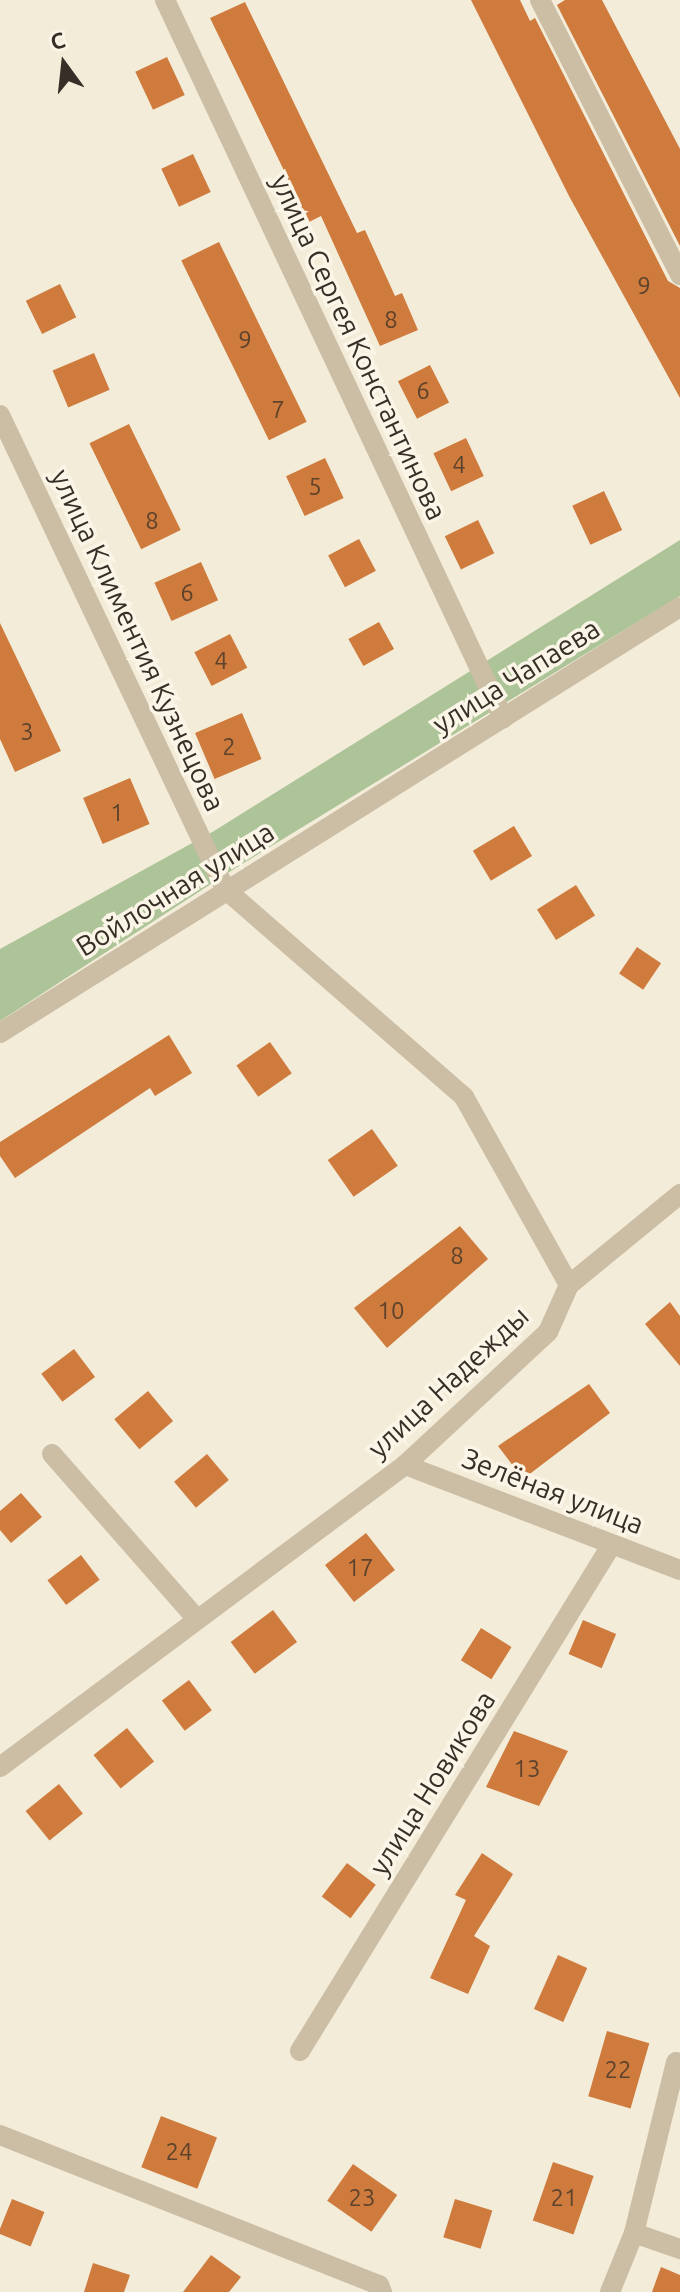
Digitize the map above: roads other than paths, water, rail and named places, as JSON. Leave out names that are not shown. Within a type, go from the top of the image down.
[{"type":"street","name":"улица Сергея Константинова","points":[[165,0],[503,718]]},
{"type":"street","points":[[540,0],[680,275]]},
{"type":"street","name":"улица Климентия Кузнецова","points":[[0,415],[225,889]]},
{"type":"street","name":"улица Чапаева","points":[[381,793],[680,607]]},
{"type":"street","name":"Войлочная улица","points":[[0,1033],[381,793]]},
{"type":"street","points":[[225,889],[464,1097],[569,1285],[680,1194]]},
{"type":"street","name":"улица Надежды","points":[[0,1767],[405,1465],[548,1332],[569,1285]]},
{"type":"street","points":[[52,1454],[196,1618]]},
{"type":"street","name":"Зелёная улица","points":[[405,1465],[680,1570]]},
{"type":"street","name":"улица Новикова","points":[[300,2051],[612,1544]]},
{"type":"street","points":[[610,2292],[634,2233],[676,2062]]},
{"type":"street","points":[[0,2135],[379,2285],[382,2292]]},
{"type":"street","points":[[634,2233],[680,2249]]}]
